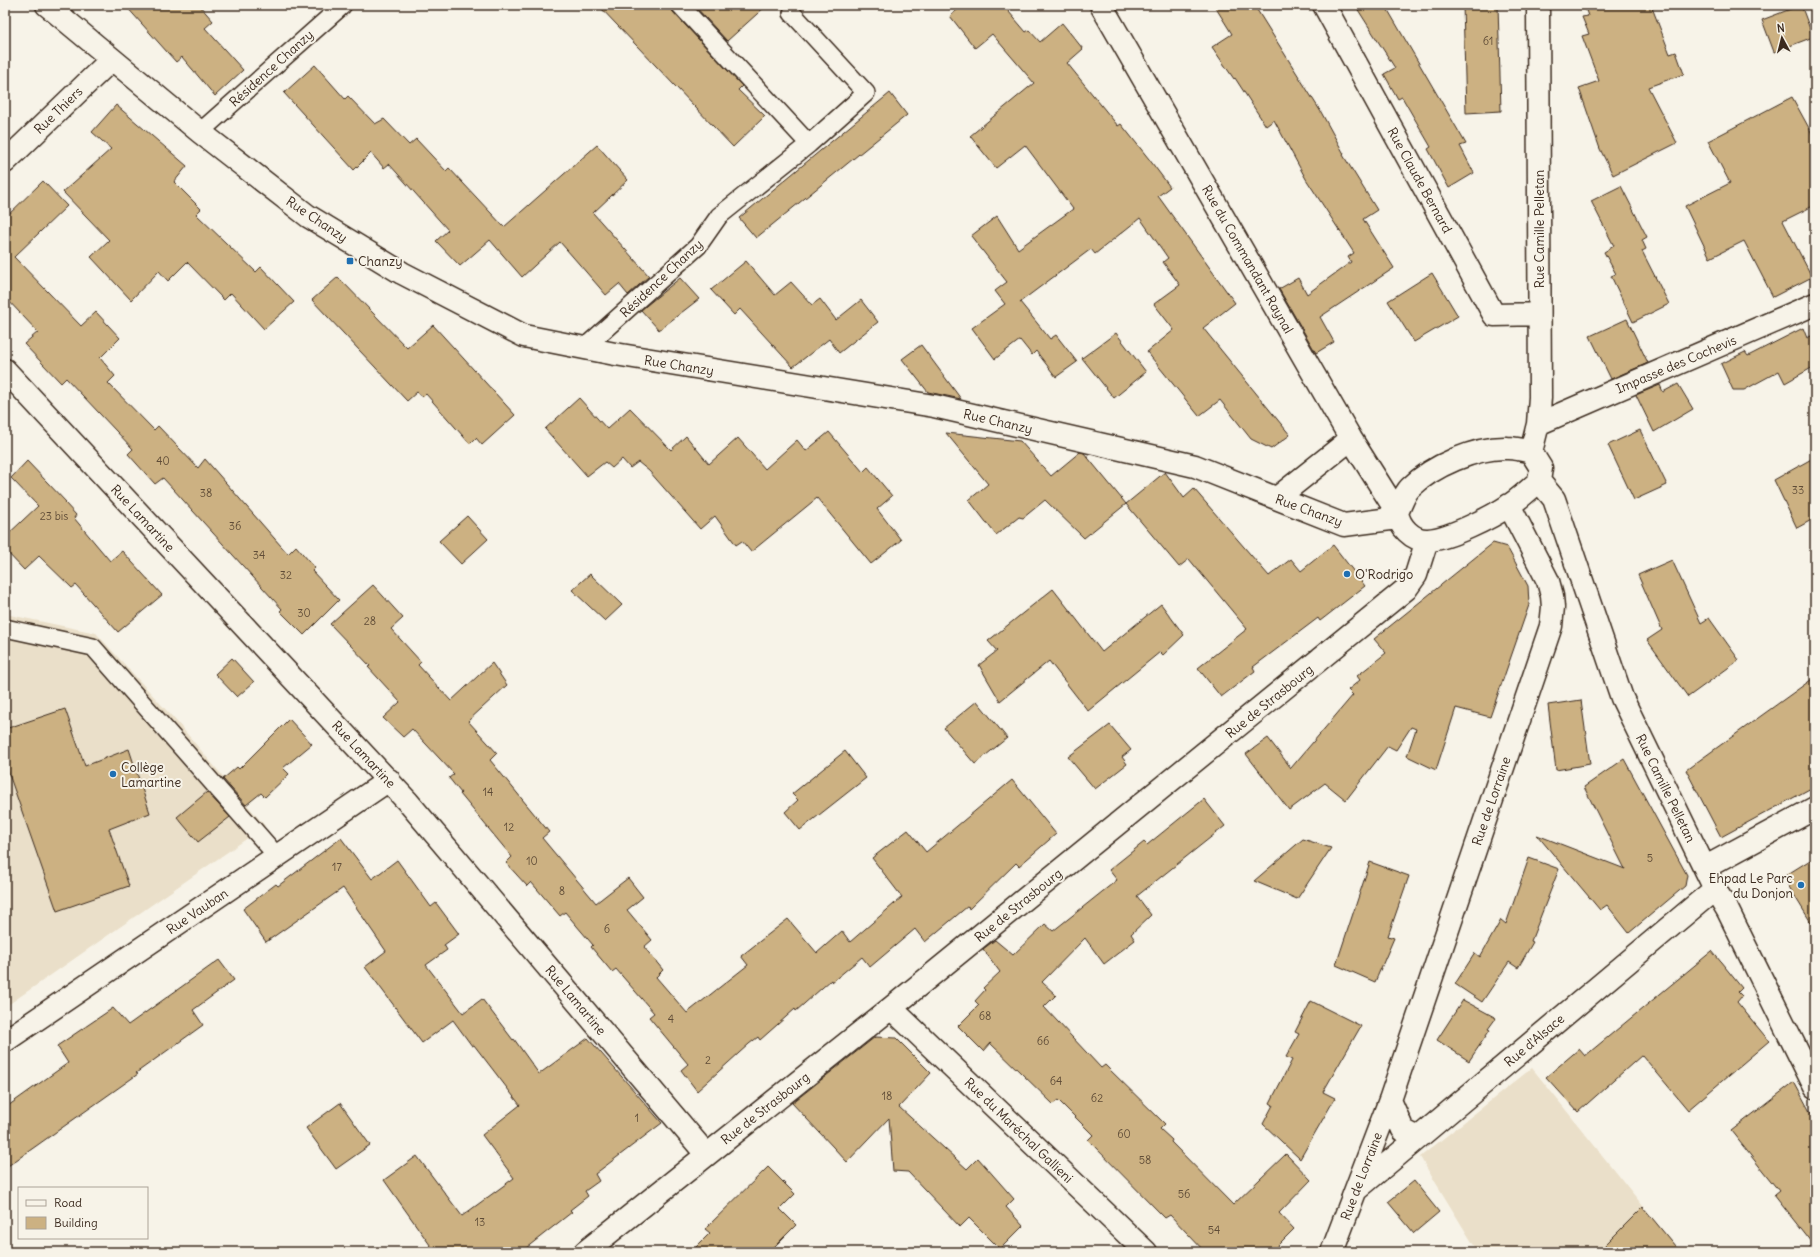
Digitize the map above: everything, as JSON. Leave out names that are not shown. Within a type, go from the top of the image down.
[{"type":"street","name":"Rue Chanzy","points":[[48,5],[200,132],[308,216],[402,272],[524,336],[584,348],[934,406],[1195,466],[1344,525],[1397,515]]},
{"type":"street","name":"Rue du Commandant Raynal","points":[[1101,5],[1351,439],[1408,534],[1427,540]]},
{"type":"street","name":"Rue Claude Bernard","points":[[1324,5],[1494,315],[1539,314]]},
{"type":"street","name":"Rue Camille Pelletan","points":[[1532,452],[1538,424],[1540,396],[1538,5]]},
{"type":"street","name":"Rue Thiers","points":[[5,162],[112,60]]},
{"type":"street","name":"Impasse des Cochevis","points":[[1538,424],[1815,304]]},
{"type":"street","name":"Rue Lamartine","points":[[5,370],[389,780],[706,1154]]},
{"type":"street","points":[[1277,498],[1351,439]]},
{"type":"street","points":[[1397,515],[1409,488],[1432,471],[1455,460],[1477,452],[1507,448],[1532,452],[1541,468],[1539,481],[1509,505],[1478,523],[1448,535],[1427,540]]},
{"type":"street","name":"Rue Camille Pelletan","points":[[1539,481],[1554,499],[1597,620],[1622,698],[1706,867],[1715,889],[1728,911],[1815,1087]]},
{"type":"street","name":"Rue de Lorraine","points":[[1332,1252],[1390,1100],[1550,626],[1553,607],[1548,581],[1509,505]]},
{"type":"street","name":"Rue de Strasbourg","points":[[585,1252],[891,1008],[1406,589],[1416,574],[1427,540]]},
{"type":"street","name":"Rue Vauban","points":[[5,1041],[389,780]]},
{"type":"street","points":[[1706,867],[1815,808]]},
{"type":"street","name":"Rue d'Alsace","points":[[1354,1192],[1715,889]]},
{"type":"street","name":"Rue du Maréchal Gallieni","points":[[891,1008],[1146,1252]]},
{"type":"street","name":"Rue de Lorraine","points":[[1390,1100],[1403,1130],[1418,1138]]},
{"type":"lane","name":"Résidence Chanzy","points":[[200,132],[343,5]]},
{"type":"lane","points":[[680,5],[809,144]]},
{"type":"lane","name":"Résidence Chanzy","points":[[584,348],[698,246],[719,216],[809,144],[866,93],[792,13]]},
{"type":"lane","points":[[5,628],[93,648],[277,856]]},
{"type":"shaded area","name":"Collège Lamartine","points":[[5,614],[96,633],[177,722],[265,826],[5,1007]]},
{"type":"shaded area","points":[[1532,1068],[1680,1252],[1478,1252],[1420,1157]]},
{"type":"building","points":[[125,5],[199,5],[213,21],[205,28],[243,70],[215,96],[182,57],[176,62]]},
{"type":"building","points":[[598,5],[670,5],[673,12],[742,86],[738,90],[765,116],[733,147]]},
{"type":"building","points":[[694,5],[767,5],[727,41]]},
{"type":"building","points":[[963,5],[1003,5],[1026,32],[1029,30],[1040,42],[1062,23],[1083,49],[1067,63],[1118,126],[1121,124],[1170,187],[1158,196],[1235,303],[1203,328],[1290,435],[1271,449],[1251,439],[1220,400],[1199,416],[1147,352],[1174,330],[1154,304],[1180,285],[1163,262],[1168,258],[1140,218],[1095,254],[1091,249],[1020,302],[1050,339],[1056,335],[1077,362],[1056,377],[1036,351],[1032,355],[1020,340],[995,359],[972,328],[1005,304],[995,291],[1007,282],[971,236],[997,216],[1018,249],[1073,209],[1025,145],[996,168],[970,136],[1034,83],[992,34],[975,48],[950,16]]},
{"type":"building","points":[[1214,5],[1254,5],[1321,112],[1344,154],[1343,155],[1377,210],[1363,219],[1394,268],[1320,317],[1334,342],[1316,353],[1279,289],[1298,278],[1307,294],[1351,262],[1348,257],[1354,253],[1306,179],[1274,120],[1266,126],[1235,78],[1234,79],[1212,47],[1232,34]]},
{"type":"building","points":[[1355,5],[1385,5],[1466,144],[1460,146],[1474,173],[1449,188],[1428,149],[1431,147],[1402,97],[1398,99],[1384,74],[1395,68]]},
{"type":"building","points":[[1463,5],[1498,5],[1501,111],[1466,113]]},
{"type":"building","points":[[1584,5],[1651,5],[1670,54],[1676,52],[1684,74],[1648,87],[1677,143],[1613,175],[1600,149],[1579,88],[1599,81],[1582,36],[1589,34],[1582,17],[1588,16]]},
{"type":"building","points":[[1801,5],[1813,37],[1774,52],[1762,20]]},
{"type":"building","points":[[315,65],[345,99],[348,96],[375,124],[384,119],[409,145],[416,139],[446,171],[449,168],[504,227],[597,145],[628,180],[593,213],[649,276],[628,295],[619,284],[606,295],[560,242],[522,277],[490,240],[460,266],[436,241],[448,230],[389,164],[384,168],[371,153],[354,170],[284,93]]},
{"type":"building","points":[[890,93],[907,115],[756,238],[739,218]]},
{"type":"building","points":[[1792,97],[1815,139],[1815,205],[1783,221],[1812,277],[1773,297],[1744,241],[1710,258],[1685,206],[1730,183],[1708,141]]},
{"type":"building","points":[[116,105],[187,166],[174,182],[201,209],[196,214],[256,272],[261,267],[294,302],[264,329],[231,293],[224,300],[187,262],[168,281],[159,271],[131,300],[91,257],[109,240],[63,192],[111,149],[92,132]]},
{"type":"building","points":[[43,181],[67,206],[14,257],[81,326],[96,312],[120,338],[100,358],[115,376],[108,383],[154,430],[158,426],[198,468],[205,459],[288,554],[296,546],[315,568],[312,571],[339,600],[304,635],[280,611],[282,609],[163,478],[155,484],[128,454],[133,449],[66,378],[61,383],[24,344],[38,332],[5,297],[5,218]]},
{"type":"building","points":[[1621,186],[1647,237],[1642,240],[1646,249],[1642,251],[1669,304],[1633,322],[1611,276],[1616,274],[1604,252],[1614,246],[1591,201]]},
{"type":"building","points":[[746,261],[775,295],[791,282],[812,305],[820,299],[836,320],[861,300],[878,322],[839,353],[829,339],[793,367],[740,309],[734,315],[711,290]]},
{"type":"building","points":[[1432,273],[1458,316],[1414,342],[1388,301]]},
{"type":"building","points":[[338,277],[407,348],[433,325],[515,415],[482,445],[476,438],[470,444],[426,394],[423,397],[417,392],[407,401],[312,300]]},
{"type":"building","points":[[680,278],[699,299],[659,330],[641,310]]},
{"type":"building","points":[[1627,319],[1648,363],[1611,379],[1590,336]]},
{"type":"building","points":[[1803,328],[1807,338],[1815,334],[1815,366],[1785,383],[1779,371],[1744,390],[1733,390],[1721,364],[1745,352],[1748,356]]},
{"type":"building","points":[[1116,333],[1146,372],[1114,398],[1082,358]]},
{"type":"building","points":[[921,345],[961,399],[928,392],[902,359]]},
{"type":"building","points":[[1678,384],[1693,409],[1654,432],[1636,395],[1660,385],[1663,392]]},
{"type":"building","points":[[579,398],[607,429],[630,408],[671,450],[686,436],[709,464],[738,438],[765,469],[797,440],[806,451],[829,432],[863,472],[868,467],[892,496],[877,509],[901,540],[871,564],[817,498],[751,552],[742,541],[736,545],[715,516],[700,529],[649,471],[638,462],[630,468],[622,459],[612,468],[605,462],[587,476],[545,429]]},
{"type":"building","points":[[1640,430],[1667,485],[1634,500],[1608,445]]},
{"type":"building","points":[[946,433],[1020,441],[1051,476],[1080,452],[1084,453],[1126,504],[1084,538],[1045,500],[1023,518],[1019,517],[996,535],[969,500],[988,484]]},
{"type":"building","points":[[1815,457],[1815,518],[1797,528],[1774,480]]},
{"type":"building","points":[[27,461],[66,502],[65,503],[76,515],[74,518],[110,561],[122,551],[162,595],[118,632],[76,585],[72,588],[39,556],[24,570],[5,550],[5,537],[38,506],[11,478]]},
{"type":"building","points":[[1165,472],[1184,498],[1194,489],[1269,576],[1291,559],[1301,571],[1333,545],[1365,586],[1320,621],[1318,618],[1253,667],[1255,671],[1221,697],[1198,668],[1247,629],[1189,559],[1179,567],[1126,504]]},
{"type":"building","points":[[467,516],[488,539],[461,564],[439,541]]},
{"type":"building","points":[[1493,543],[1507,547],[1528,586],[1529,605],[1490,717],[1456,708],[1436,770],[1407,756],[1416,729],[1411,727],[1396,750],[1388,746],[1346,800],[1325,783],[1289,810],[1246,754],[1268,738],[1291,768],[1353,695],[1348,690],[1360,680],[1357,676],[1386,653],[1374,639]]},
{"type":"building","points":[[1672,560],[1701,623],[1709,618],[1739,660],[1688,697],[1647,640],[1662,630],[1638,575]]},
{"type":"building","points":[[590,574],[622,605],[605,621],[572,590]]},
{"type":"building","points":[[373,585],[403,618],[391,629],[421,662],[418,665],[451,701],[492,663],[507,685],[468,721],[497,753],[490,760],[549,832],[542,838],[596,903],[628,878],[643,897],[627,910],[652,940],[644,947],[663,970],[656,977],[687,1013],[748,965],[741,956],[788,919],[817,953],[842,931],[850,942],[902,897],[872,858],[908,830],[926,852],[1012,780],[1056,834],[1019,866],[1016,863],[969,909],[968,906],[925,942],[915,929],[870,967],[862,957],[832,982],[831,980],[796,1011],[795,1009],[760,1040],[758,1037],[749,1044],[697,1091],[681,1070],[688,1064],[649,1017],[654,1013],[616,969],[612,972],[591,947],[593,945],[565,912],[560,916],[531,882],[527,886],[506,863],[512,857],[460,794],[461,793],[449,778],[454,774],[412,729],[403,737],[383,718],[400,702],[368,667],[370,666],[330,624]]},
{"type":"building","points":[[1053,589],[1102,652],[1161,604],[1184,635],[1163,655],[1160,652],[1088,711],[1049,661],[1000,701],[979,665],[997,651],[988,641]]},
{"type":"building","points":[[232,658],[254,682],[237,697],[215,674]]},
{"type":"building","points":[[1815,677],[1815,786],[1721,837],[1686,770]]},
{"type":"building","points":[[1581,700],[1590,764],[1556,770],[1548,705]]},
{"type":"building","points":[[977,701],[1007,738],[975,764],[944,728]]},
{"type":"building","points":[[65,709],[85,766],[129,749],[150,813],[109,829],[129,886],[57,911],[5,763],[5,729]]},
{"type":"building","points":[[289,719],[312,744],[283,768],[289,774],[265,797],[261,793],[246,805],[223,779],[237,767],[239,769]]},
{"type":"building","points":[[1110,725],[1131,750],[1122,757],[1127,764],[1095,789],[1068,757]]},
{"type":"building","points":[[845,751],[866,778],[800,830],[785,812],[798,800],[792,794]]},
{"type":"building","points":[[1624,759],[1687,875],[1685,886],[1629,933],[1607,905],[1600,910],[1537,835],[1625,869],[1584,787]]},
{"type":"building","points":[[207,792],[230,817],[198,842],[177,817]]},
{"type":"building","points":[[1204,799],[1225,826],[1137,896],[1151,915],[1131,934],[1135,940],[1104,964],[1085,938],[1042,982],[1056,995],[1044,1007],[1101,1068],[1105,1065],[1165,1124],[1160,1129],[1233,1205],[1286,1154],[1311,1180],[1279,1213],[1294,1229],[1271,1252],[1205,1252],[1170,1215],[1165,1218],[1088,1140],[1093,1135],[1058,1100],[1053,1104],[990,1043],[983,1051],[958,1026],[979,1005],[975,1001],[985,990],[983,988],[1000,972],[983,949],[995,940],[1013,955],[1045,924],[1053,931],[1117,880],[1109,870],[1144,842],[1147,845]]},
{"type":"building","points":[[341,838],[372,879],[397,860],[431,907],[436,903],[459,934],[444,945],[447,950],[426,965],[463,1013],[482,999],[513,1040],[514,1039],[539,1074],[588,1038],[662,1123],[595,1174],[599,1181],[585,1191],[588,1196],[570,1210],[572,1212],[521,1252],[435,1252],[384,1180],[417,1156],[462,1216],[514,1178],[482,1135],[520,1105],[474,1045],[472,1046],[453,1020],[422,1043],[365,967],[386,951],[343,888],[266,942],[243,909],[276,884],[278,886]]},
{"type":"building","points":[[1303,839],[1331,848],[1297,899],[1254,881]]},
{"type":"building","name":"Ehpad Le Parc du Donjon","points":[[1815,857],[1815,929],[1783,877]]},
{"type":"building","points":[[1529,858],[1559,869],[1531,941],[1533,942],[1518,968],[1509,962],[1482,1002],[1455,984],[1475,953],[1480,957],[1501,920],[1506,924]]},
{"type":"building","points":[[1370,862],[1409,876],[1388,936],[1394,938],[1375,982],[1336,965]]},
{"type":"building","points":[[1712,951],[1742,988],[1738,992],[1742,996],[1737,1002],[1769,1041],[1688,1110],[1642,1055],[1578,1112],[1546,1077],[1579,1049],[1585,1056]]},
{"type":"building","points":[[219,960],[234,980],[193,1010],[203,1025],[136,1073],[138,1074],[5,1168],[5,1108],[68,1063],[57,1046],[113,1008],[128,1025]]},
{"type":"building","points":[[1463,1000],[1496,1018],[1488,1029],[1490,1030],[1469,1061],[1437,1040]]},
{"type":"building","points":[[1311,1001],[1361,1026],[1323,1092],[1335,1098],[1300,1159],[1263,1124],[1273,1105],[1270,1103],[1292,1060],[1286,1057],[1299,1034],[1295,1032]]},
{"type":"building","points":[[875,1037],[896,1038],[931,1073],[899,1107],[967,1169],[978,1158],[1014,1199],[1006,1207],[1023,1226],[1000,1249],[969,1218],[960,1227],[908,1172],[893,1171],[889,1118],[847,1162],[792,1103]]},
{"type":"building","points":[[1794,1082],[1815,1121],[1815,1247],[1774,1195],[1779,1191],[1731,1131]]},
{"type":"building","points":[[340,1103],[370,1145],[336,1169],[306,1128]]},
{"type":"building","points":[[768,1167],[795,1194],[780,1209],[796,1225],[769,1252],[691,1252],[710,1233],[705,1229]]},
{"type":"building","points":[[1414,1181],[1439,1212],[1414,1233],[1388,1202]]},
{"type":"building","points":[[1643,1207],[1680,1252],[1598,1252]]},
{"type":"place","name":"Chanzy","points":[[350,261]]},
{"type":"place","name":"O'Rodrigo","points":[[1347,574]]},
{"type":"place","name":"Collège Lamartine","points":[[113,774]]},
{"type":"place","name":"Ehpad Le Parc du Donjon","points":[[1801,885]]}]
